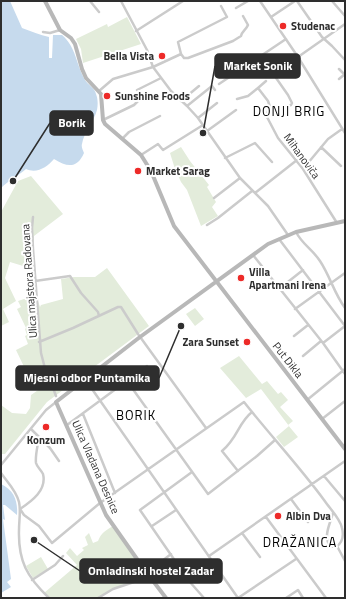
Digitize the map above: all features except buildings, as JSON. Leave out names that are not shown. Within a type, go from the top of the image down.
[{"type":"street","points":[[45,1],[60,30],[73,41],[84,74],[88,81],[99,91],[102,98],[103,120],[134,105],[139,100]]},
{"type":"street","points":[[90,1],[99,12]]},
{"type":"street","points":[[121,1],[147,50],[153,67],[171,91],[188,106],[198,118],[240,178],[276,216],[288,234]]},
{"type":"street","points":[[136,31],[183,1]]},
{"type":"street","points":[[236,8],[248,1]]},
{"type":"street","points":[[260,1],[298,57],[344,130],[328,139],[303,169]]},
{"type":"street","points":[[271,17],[296,1],[322,37],[345,60]]},
{"type":"street","points":[[332,1],[345,16]]},
{"type":"street","points":[[221,6],[227,17],[178,42],[181,54],[184,58],[233,41],[241,36],[247,29],[248,25],[243,16]]},
{"type":"street","points":[[258,88],[268,101],[270,110],[291,105],[292,104],[288,95],[273,76],[345,24]]},
{"type":"street","points":[[43,32],[50,33],[60,30]]},
{"type":"street","points":[[219,84],[286,39]]},
{"type":"street","points":[[99,91],[113,79],[153,67],[181,54]]},
{"type":"street","points":[[339,69],[345,74],[339,79]]},
{"type":"street","points":[[137,90],[161,78]]},
{"type":"street","points":[[237,99],[248,96],[266,81]]},
{"type":"street","points":[[181,101],[199,86]]},
{"type":"street","points":[[188,106],[212,86],[215,90]]},
{"type":"street","points":[[198,118],[217,104]]},
{"type":"street","points":[[207,131],[236,110]]},
{"type":"street","name":"Mihanoviča","points":[[270,110],[267,117],[282,143],[297,160],[337,223]]},
{"type":"street","points":[[122,139],[129,132],[160,116]]},
{"type":"street","name":"Put Dikla","points":[[103,120],[141,155],[151,172],[174,226],[345,450]]},
{"type":"street","points":[[141,155],[158,144],[163,150],[203,125]]},
{"type":"street","points":[[225,158],[255,143],[272,162]]},
{"type":"street","points":[[321,147],[342,166]]},
{"type":"street","points":[[255,193],[297,160]]},
{"type":"street","points":[[214,198],[240,178]]},
{"type":"street","points":[[207,224],[218,218],[252,191]]},
{"type":"street","name":"Ulica majstora Radovana","points":[[33,217],[32,228],[39,342],[118,307],[121,308],[140,337]]},
{"type":"street","points":[[1,466],[46,410],[140,337],[253,255],[279,238],[288,234],[345,221]]},
{"type":"street","points":[[296,232],[300,239],[318,257],[338,298],[345,307]]},
{"type":"street","points":[[279,238],[345,326],[303,356]]},
{"type":"street","points":[[253,255],[344,370],[345,374]]},
{"type":"street","points":[[279,289],[303,270]]},
{"type":"street","points":[[295,309],[345,272]]},
{"type":"street","points":[[35,281],[70,276],[81,293],[98,312],[99,316]]},
{"type":"street","points":[[294,336],[308,325]]},
{"type":"street","points":[[140,337],[206,428]]},
{"type":"street","points":[[39,342],[47,376],[56,396]]},
{"type":"street","points":[[67,425],[147,366]]},
{"type":"street","points":[[307,400],[344,370]]},
{"type":"street","points":[[85,379],[238,598],[296,559]]},
{"type":"street","points":[[127,381],[208,494],[275,440]]},
{"type":"street","points":[[322,419],[345,401]]},
{"type":"street","name":"Ulica Vladana Desnice","points":[[56,402],[100,503],[113,526],[166,598]]},
{"type":"street","points":[[20,509],[24,515],[39,526],[52,543],[100,503],[244,402],[312,485],[340,522],[343,530],[341,542],[337,546],[330,546],[326,535],[333,513]]},
{"type":"street","points":[[238,471],[222,451],[230,444],[237,434],[244,418],[252,412]]},
{"type":"street","points":[[83,414],[115,493]]},
{"type":"street","points":[[31,429],[50,448],[59,461]]},
{"type":"street","points":[[20,509],[37,496],[41,490],[43,475],[36,464],[39,437]]},
{"type":"street","points":[[209,556],[345,461]]},
{"type":"street","points":[[192,472],[140,510],[189,581],[204,598]]},
{"type":"street","points":[[1,473],[17,495],[20,509],[18,541],[24,566],[32,580],[49,598]]},
{"type":"street","points":[[324,476],[345,501]]},
{"type":"street","points":[[291,499],[308,522]]},
{"type":"street","points":[[152,526],[176,510]]},
{"type":"street","points":[[266,517],[326,598]]},
{"type":"street","points":[[242,533],[260,557]]},
{"type":"street","points":[[337,546],[345,561]]},
{"type":"street","points":[[98,598],[113,589],[148,575],[171,554]]},
{"type":"street","points":[[32,580],[55,565],[63,556]]},
{"type":"street","points":[[286,598],[298,590],[304,598]]},
{"type":"green space","points":[[127,17],[141,44],[83,63],[81,49],[76,39],[107,24],[108,27]]},
{"type":"green space","points":[[181,147],[209,185],[207,187],[216,202],[212,207],[218,216],[201,226],[187,190],[181,182],[175,169],[170,153]]},
{"type":"green space","points":[[31,176],[63,214],[34,236],[33,269],[10,262],[5,278],[16,301],[3,309],[9,322],[1,326],[1,212],[18,181]]},
{"type":"green space","points":[[107,268],[149,326],[47,402],[5,454],[1,454],[1,405],[12,413],[26,414],[30,408],[31,395],[50,382],[47,376],[43,379],[38,376],[33,369],[27,373],[16,350],[28,344],[25,336],[27,335],[26,328],[17,309],[21,307],[18,301],[36,295],[40,307],[41,305],[63,299],[61,279],[74,277],[95,277]]},
{"type":"green space","points":[[195,308],[204,319],[195,326],[186,314]]},
{"type":"green space","points":[[239,356],[262,384],[267,381],[278,394],[281,392],[288,400],[280,407],[293,421],[288,425],[261,389],[246,398],[220,368]]},
{"type":"green space","points":[[289,426],[298,437],[284,447],[276,437]]},
{"type":"green space","points":[[113,526],[149,577],[113,589],[98,598],[49,598],[44,593],[77,565],[66,553],[70,548],[77,556],[84,550],[82,548],[88,545],[85,537],[89,533],[93,543],[98,541],[104,532]]},
{"type":"green space","points":[[41,557],[48,569],[33,578],[26,566]]},
{"type":"water","points":[[1,1],[10,1],[22,28],[49,37],[49,58],[52,58],[53,35],[62,35],[67,40],[73,50],[85,80],[95,92],[98,104],[96,114],[83,140],[82,146],[84,153],[78,162],[67,165],[54,159],[42,169],[34,171],[26,169],[1,188]]},
{"type":"water","points":[[1,484],[9,489],[14,496],[17,505],[17,515],[3,505],[5,520],[3,519],[11,579],[7,582],[11,587],[1,593]]},
{"type":"place","name":"Studenac","points":[[283,26]]},
{"type":"place","name":"Bella Vista","points":[[162,56]]},
{"type":"place","name":"Sunshine Foods","points":[[107,96]]},
{"type":"place","name":"Market Sonik","points":[[203,133]]},
{"type":"place","name":"Market Sarag","points":[[138,171]]},
{"type":"place","name":"Borik","points":[[13,181]]},
{"type":"place","name":"Villa Apartmani Irena","points":[[241,278]]},
{"type":"place","name":"Mjesni odbor Puntamika","points":[[181,326]]},
{"type":"place","name":"Zara Sunset","points":[[247,342]]},
{"type":"place","name":"Konzum","points":[[46,427]]},
{"type":"place","name":"Albin Dva","points":[[278,516]]},
{"type":"place","name":"Omladinski hostel Zadar","points":[[34,540]]},
{"type":"district","name":"DONJI BRIG","points":[[289,111]]},
{"type":"district","name":"BORIK","points":[[136,415]]},
{"type":"district","name":"DRAŽANICA","points":[[300,542]]}]
